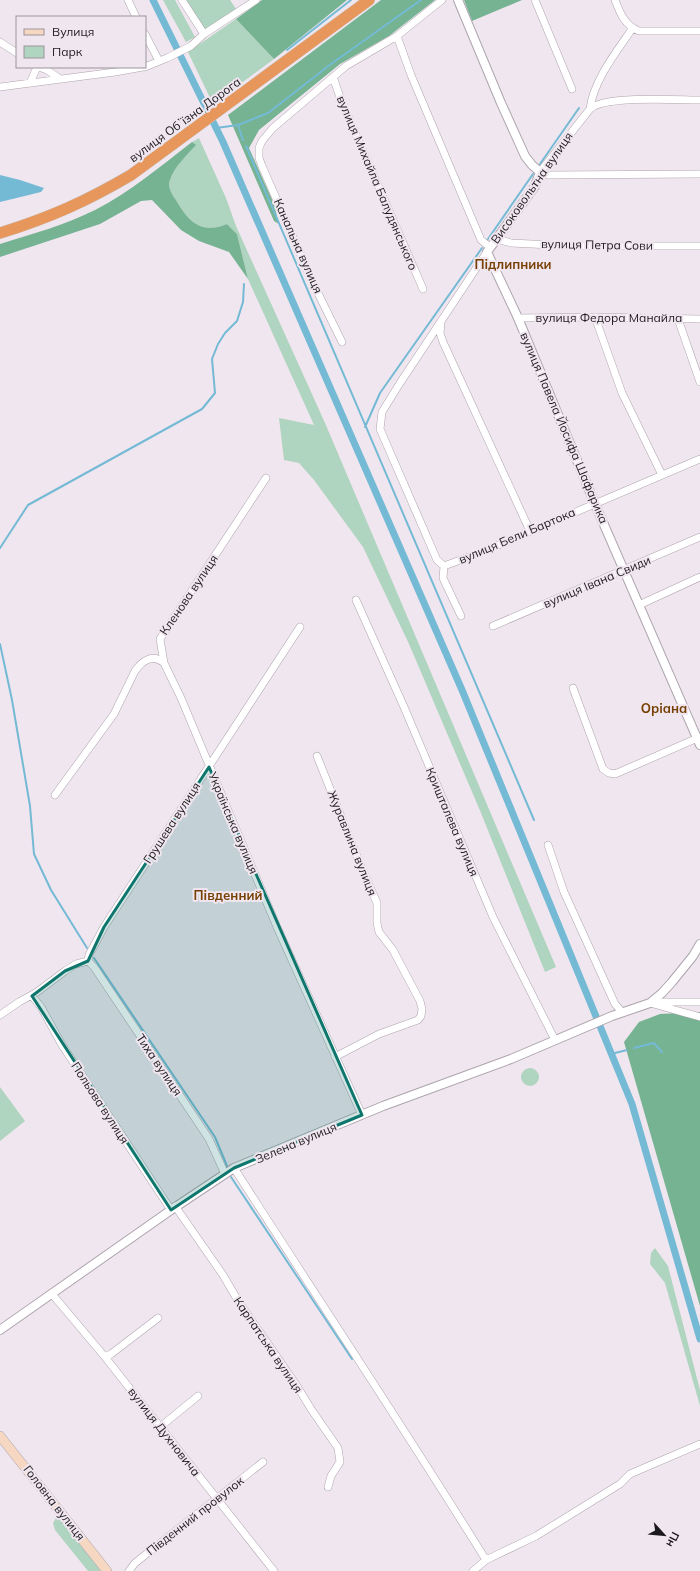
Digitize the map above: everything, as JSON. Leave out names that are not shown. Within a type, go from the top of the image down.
[{"type":"highway","name":"вулиця Обʼїзна Дорога","points":[[0,233],[63,211],[131,175],[369,0]]},
{"type":"main road","name":"Головна вулиця","points":[[0,1436],[107,1571]]},
{"type":"street","points":[[128,0],[136,16]]},
{"type":"street","points":[[182,0],[204,34]]},
{"type":"street","points":[[146,66],[191,46],[204,34],[256,0]]},
{"type":"street","points":[[333,77],[346,66],[397,36],[442,0]]},
{"type":"street","points":[[458,0],[525,156],[540,172],[548,175],[700,174]]},
{"type":"street","points":[[535,0],[572,89]]},
{"type":"street","points":[[615,0],[623,18],[632,29],[639,31],[700,31]]},
{"type":"street","name":"Високовольтна вулиця","points":[[444,566],[437,560],[380,429],[382,412],[496,239],[535,186],[540,172],[590,109],[591,100],[598,85],[632,29]]},
{"type":"street","points":[[146,36],[159,61]]},
{"type":"street","name":"вулиця Павела Йосифа Шафарика","points":[[397,36],[411,75],[481,240],[489,250],[595,504],[699,740]]},
{"type":"street","points":[[0,42],[16,52]]},
{"type":"street","points":[[30,83],[38,68]]},
{"type":"street","points":[[41,68],[47,70],[60,79]]},
{"type":"street","points":[[0,87],[140,68]]},
{"type":"street","name":"Канальна вулиця","points":[[333,77],[273,128],[262,141],[259,158],[313,283],[342,342]]},
{"type":"street","name":"вулиця Михайла Балудянського","points":[[333,77],[341,100],[423,289]]},
{"type":"street","points":[[590,109],[597,104],[636,99],[700,100]]},
{"type":"street","name":"вулиця Петра Сови","points":[[496,239],[506,243],[572,246],[700,246]]},
{"type":"street","points":[[595,317],[622,393],[662,475]]},
{"type":"street","name":"вулиця Федора Манайла","points":[[518,318],[595,317],[700,319]]},
{"type":"street","points":[[678,319],[700,382]]},
{"type":"street","points":[[442,321],[440,333],[443,342],[486,432],[530,531]]},
{"type":"street","name":"вулиця Бели Бартока","points":[[444,566],[700,460]]},
{"type":"street","name":"Кленова вулиця","points":[[164,663],[160,639],[266,478]]},
{"type":"street","name":"вулиця Івана Свиди","points":[[493,626],[700,537]]},
{"type":"street","points":[[444,566],[444,578],[461,616]]},
{"type":"street","points":[[639,605],[700,577]]},
{"type":"street","name":"Кришталева вулиця","points":[[356,600],[493,917],[555,1040]]},
{"type":"street","name":"Грушева вулиця","points":[[88,960],[89,955],[104,927],[300,627]]},
{"type":"street","points":[[55,795],[114,714],[139,666],[148,659],[155,658],[160,659],[164,663]]},
{"type":"street","name":"Українська вулиця","points":[[164,663],[181,698],[277,927],[362,1115]]},
{"type":"street","points":[[573,688],[603,769],[609,773],[615,774],[699,740]]},
{"type":"street","name":"Журавлина вулиця","points":[[317,756],[377,903],[377,923],[379,932],[393,950],[417,993],[422,1009],[421,1016],[418,1020],[379,1034],[335,1057]]},
{"type":"street","points":[[548,845],[564,892],[615,1004],[622,1012]]},
{"type":"street","points":[[650,1003],[672,982],[693,956],[700,944]]},
{"type":"street","points":[[0,1015],[19,1002],[32,996],[76,964],[88,960]]},
{"type":"street","name":"Тиха вулиця","points":[[88,960],[209,1140],[225,1174]]},
{"type":"street","name":"Польова вулиця","points":[[32,996],[62,1045],[173,1208]]},
{"type":"street","points":[[650,1003],[700,1002]]},
{"type":"street","points":[[650,1003],[700,1017]]},
{"type":"street","name":"Зелена вулиця","points":[[0,1330],[173,1208],[234,1168],[414,1094],[511,1059],[612,1016],[650,1003]]},
{"type":"street","points":[[234,1168],[348,1345],[394,1413],[486,1560]]},
{"type":"street","name":"Карпатська вулиця","points":[[173,1208],[223,1275],[250,1318],[338,1448],[340,1462],[331,1476],[328,1487]]},
{"type":"street","name":"вулиця Духновича","points":[[52,1294],[105,1357],[216,1500],[274,1571]]},
{"type":"street","points":[[105,1357],[158,1318]]},
{"type":"street","points":[[160,1427],[198,1396]]},
{"type":"street","points":[[473,1571],[486,1560],[542,1532],[620,1484],[630,1474],[700,1444]]},
{"type":"street","name":"Південний провулок","points":[[129,1571],[135,1563],[263,1462]]},
{"type":"highlighted area","points":[[209,767],[362,1115],[234,1168],[171,1210],[32,996],[65,971],[88,961],[104,927]]},
{"type":"green space","points":[[163,0],[175,0],[195,37],[186,42]]},
{"type":"green space","points":[[182,0],[230,0],[238,12],[204,34]]},
{"type":"green space","points":[[262,0],[347,0],[274,59],[236,19]]},
{"type":"green space","points":[[381,0],[435,0],[389,36],[340,64],[259,130],[249,148],[274,204],[279,224],[274,221],[228,115]]},
{"type":"green space","points":[[464,0],[522,0],[472,21]]},
{"type":"green space","points":[[236,19],[274,59],[213,104],[188,52]]},
{"type":"green space","points":[[199,138],[226,198],[236,226],[325,423],[556,967],[545,972],[481,813],[409,644],[363,547],[314,480],[299,463],[284,460],[279,418],[314,425],[248,279],[237,234],[227,224],[210,228],[196,224],[185,214],[170,190],[169,183],[174,170],[195,145],[192,142]]},
{"type":"green space","points":[[192,142],[196,145],[174,170],[169,183],[170,190],[185,214],[196,224],[210,228],[227,224],[237,234],[248,279],[229,252],[199,241],[181,230],[152,200],[141,201],[100,224],[0,257],[0,244],[60,225],[95,210],[133,187]]},
{"type":"green space","points":[[700,1012],[700,1306],[624,1042],[639,1022],[660,1014]]},
{"type":"green space","points":[[526,1068],[534,1068],[539,1073],[537,1084],[534,1086],[526,1086],[521,1081],[521,1073]]},
{"type":"green space","points":[[0,1087],[25,1121],[0,1141]]},
{"type":"green space","points":[[655,1248],[668,1266],[700,1390],[700,1406],[665,1283],[650,1264],[651,1253]]},
{"type":"green space","points":[[57,1516],[101,1571],[88,1571],[55,1530],[53,1523]]},
{"type":"water","points":[[0,175],[44,188],[41,192],[0,202]]},
{"type":"waterway","points":[[153,0],[223,142],[462,690],[632,1104],[700,1339]]},
{"type":"waterway","points":[[287,50],[351,0]]},
{"type":"waterway","points":[[216,128],[238,125],[268,113],[331,64],[421,0]]},
{"type":"waterway","points":[[540,164],[579,108]]},
{"type":"waterway","points":[[238,125],[243,140]]},
{"type":"waterway","points":[[246,146],[534,820]]},
{"type":"waterway","points":[[488,239],[533,174]]},
{"type":"waterway","points":[[365,427],[380,393],[482,248]]},
{"type":"waterway","points":[[0,548],[28,505],[202,409],[215,393],[212,359],[218,344],[225,333],[237,321],[243,302],[244,284]]},
{"type":"waterway","points":[[0,644],[12,700],[30,806],[34,854],[51,890],[87,948]]},
{"type":"waterway","points":[[94,958],[215,1137],[227,1166]]},
{"type":"waterway","points":[[634,1048],[654,1043],[662,1052]]},
{"type":"waterway","points":[[611,1054],[627,1050]]},
{"type":"waterway","points":[[231,1177],[352,1359]]},
{"type":"district","name":"Підлипники","points":[[513,264]]},
{"type":"district","name":"Оріана","points":[[664,708]]},
{"type":"district","name":"Південний","points":[[228,895]]}]
